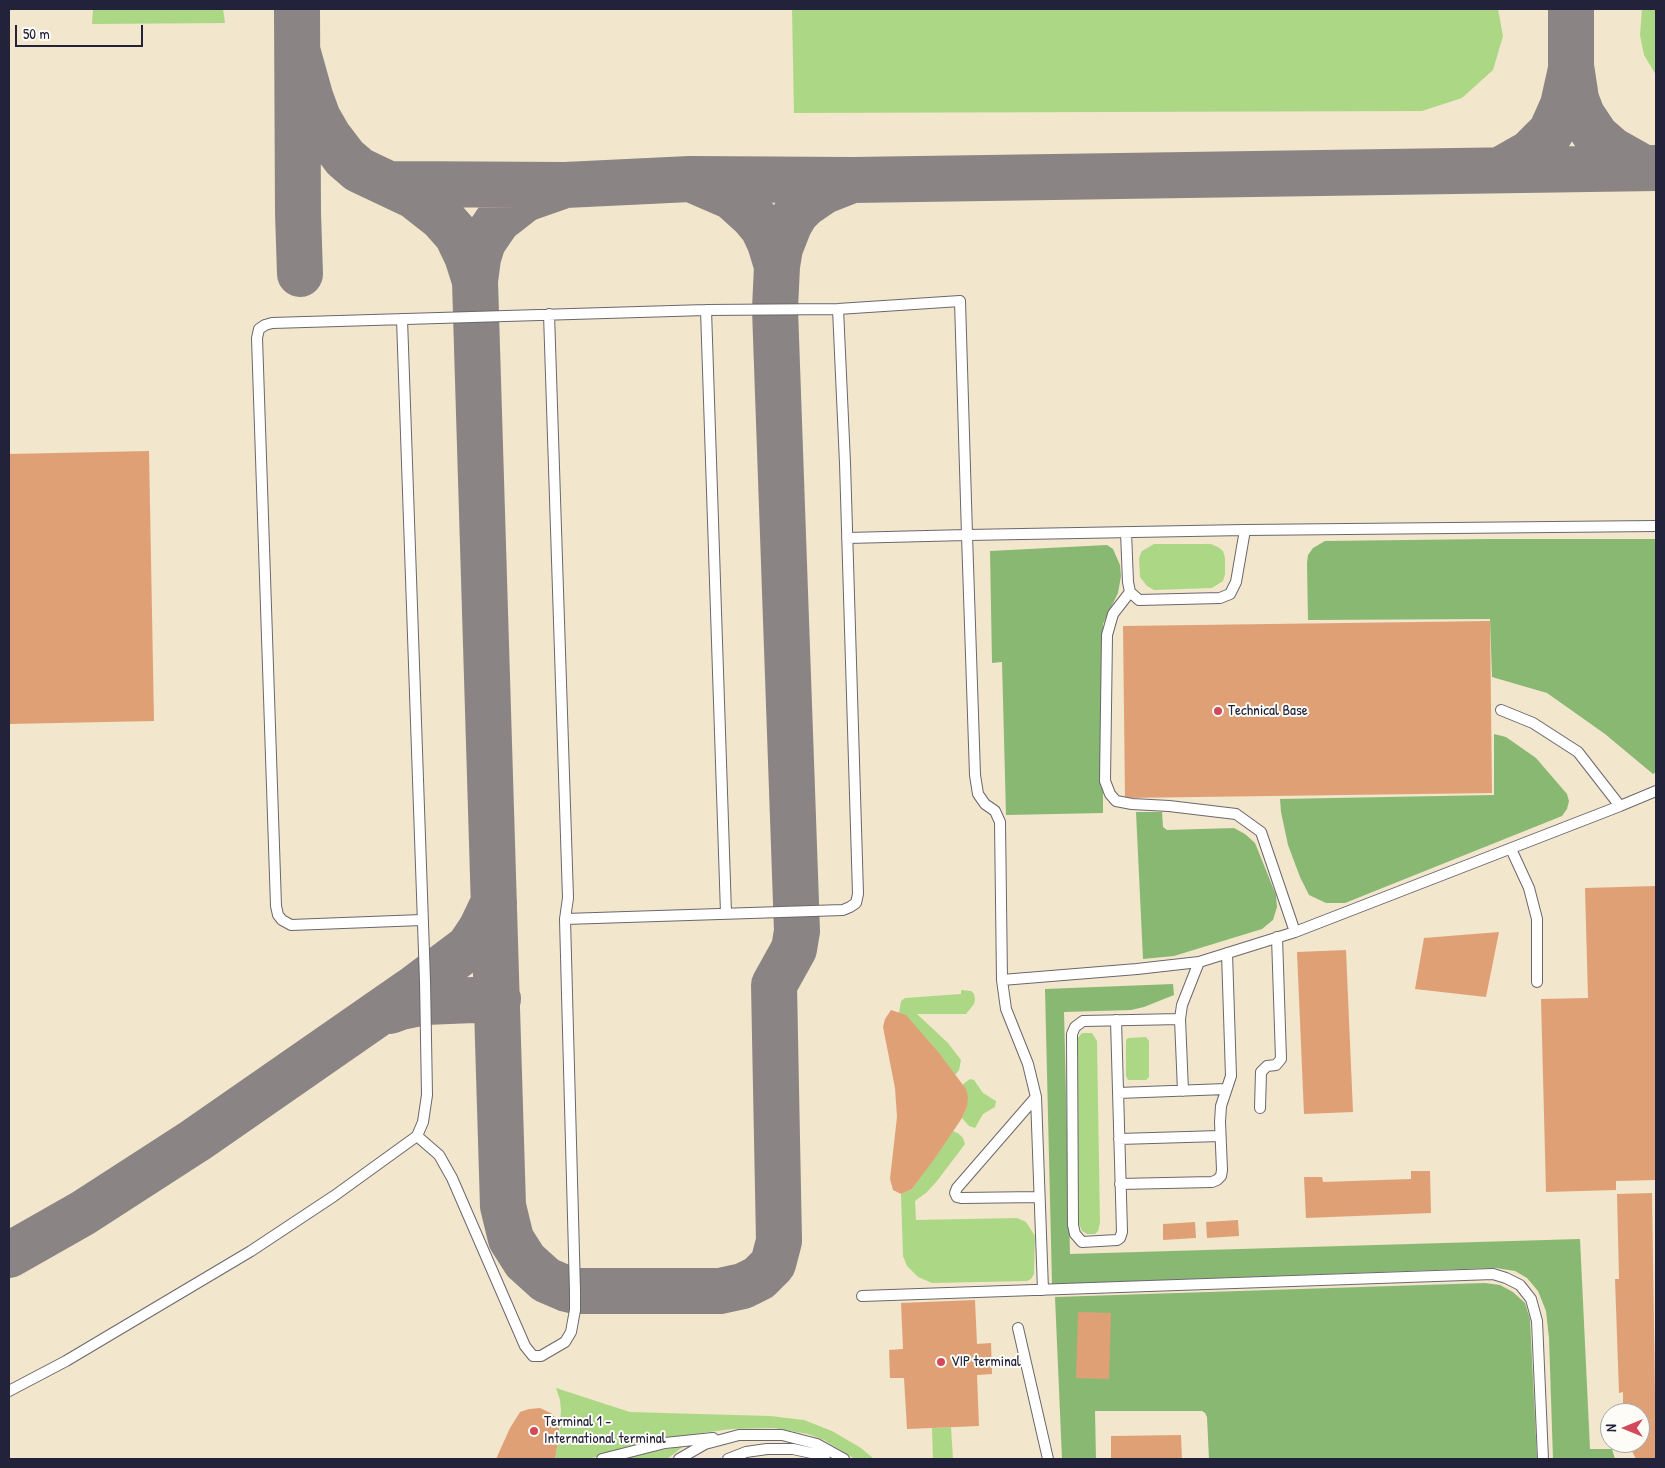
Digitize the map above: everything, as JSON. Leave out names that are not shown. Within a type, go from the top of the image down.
[{"type":"lane","points":[[422,920],[291,925],[282,920],[278,915],[276,906],[257,358],[259,329],[265,325],[402,319],[706,310],[838,309],[960,301],[975,775],[978,794],[995,811],[1000,822],[1002,980],[1006,1008],[1028,1064],[1036,1097],[1043,1290]]},
{"type":"lane","points":[[565,919],[843,910],[856,903],[858,894],[838,309]]},
{"type":"lane","points":[[706,310],[726,913]]},
{"type":"lane","points":[[417,1136],[438,1155],[452,1178],[525,1346],[534,1356],[541,1356],[565,1342],[571,1332],[575,1310],[575,1291],[565,919],[568,888],[549,314]]},
{"type":"lane","points":[[9,1390],[74,1356],[251,1251],[334,1196],[417,1136],[424,1122],[427,1095],[402,319]]},
{"type":"lane","points":[[847,538],[1245,530],[1656,526]]},
{"type":"lane","points":[[1126,532],[1128,582],[1130,592],[1139,600],[1220,598],[1230,594],[1236,582],[1245,530]]},
{"type":"lane","points":[[1130,592],[1113,614],[1107,635],[1105,781],[1110,794],[1116,801],[1132,804],[1169,806],[1236,814],[1261,832],[1295,932]]},
{"type":"lane","points":[[1500,710],[1533,723],[1578,752],[1620,806]]},
{"type":"lane","points":[[1002,980],[1199,962],[1295,932],[1656,791]]},
{"type":"lane","points":[[1511,848],[1529,888],[1537,919],[1538,982]]},
{"type":"lane","points":[[1260,1108],[1261,1072],[1267,1066],[1276,1065],[1281,1059],[1277,937]]},
{"type":"lane","points":[[1120,1184],[1212,1182],[1221,1176],[1221,1106],[1231,1076],[1227,953]]},
{"type":"lane","points":[[1183,1091],[1180,1019],[1182,1005],[1199,962]]},
{"type":"lane","points":[[1116,1020],[1122,1232],[1120,1238],[1112,1241],[1082,1242],[1075,1234],[1073,1225],[1072,1034],[1075,1026],[1083,1021],[1116,1020],[1180,1019]]},
{"type":"lane","points":[[1118,1093],[1226,1090]]},
{"type":"lane","points":[[1036,1097],[957,1188],[955,1193],[957,1197],[961,1198],[1040,1197]]},
{"type":"lane","points":[[1119,1139],[1220,1136]]},
{"type":"lane","points":[[862,1296],[1493,1274],[1520,1285],[1531,1299],[1538,1321],[1543,1459]]},
{"type":"lane","points":[[1018,1328],[1048,1459]]},
{"type":"lane","points":[[679,1459],[705,1444],[739,1435]]},
{"type":"lane","points":[[602,1459],[664,1443],[739,1435],[782,1435],[818,1444],[844,1459]]},
{"type":"lane","points":[[728,1459],[746,1452],[767,1449],[793,1449],[816,1454],[825,1459]]},
{"type":"green space","points":[[93,9],[223,9],[225,23],[92,24]]},
{"type":"green space","points":[[792,9],[1498,9],[1503,36],[1493,70],[1462,98],[1422,111],[794,113]]},
{"type":"green space","points":[[1642,9],[1656,9],[1656,75],[1644,55],[1640,35]]},
{"type":"green space","points":[[1656,539],[1656,772],[1653,774],[1605,734],[1547,693],[1492,677],[1490,619],[1308,620],[1308,555],[1313,548],[1325,541]]},
{"type":"green space","points":[[1154,544],[1211,544],[1218,547],[1223,551],[1225,558],[1223,581],[1212,588],[1154,590],[1147,586],[1140,577],[1139,558],[1142,551]]},
{"type":"green space","points":[[1107,545],[1113,549],[1120,565],[1121,576],[1118,593],[1103,624],[1103,813],[1006,815],[1002,662],[992,663],[990,551]]},
{"type":"green space","points":[[1494,734],[1506,737],[1536,758],[1567,794],[1569,801],[1567,809],[1562,816],[1345,903],[1326,903],[1309,895],[1288,845],[1280,799],[1494,795]]},
{"type":"green space","points":[[1136,812],[1162,812],[1163,827],[1167,830],[1234,828],[1245,834],[1255,843],[1276,895],[1277,907],[1273,920],[1262,929],[1174,956],[1143,959]]},
{"type":"green space","points":[[1173,984],[1174,995],[1144,1007],[1131,1010],[1064,1012],[1070,1254],[1580,1239],[1590,1449],[1600,1449],[1600,1453],[1613,1453],[1615,1459],[1553,1459],[1549,1338],[1546,1311],[1538,1291],[1527,1278],[1515,1271],[1496,1268],[1052,1284],[1045,989]]},
{"type":"green space","points":[[961,990],[971,991],[974,994],[974,1004],[966,1014],[917,1014],[948,1043],[961,1060],[959,1070],[955,1075],[899,1013],[901,1001],[905,998],[961,994]]},
{"type":"green space","points":[[1082,1033],[1092,1033],[1097,1041],[1100,1223],[1095,1234],[1087,1234],[1082,1231],[1079,1224],[1076,1040]]},
{"type":"green space","points":[[1146,1037],[1149,1041],[1149,1077],[1146,1080],[1128,1080],[1126,1076],[1126,1040],[1128,1038]]},
{"type":"green space","points":[[970,1079],[974,1080],[983,1093],[996,1101],[995,1107],[983,1114],[975,1128],[969,1126],[962,1118],[967,1107],[962,1085]]},
{"type":"green space","points":[[953,1131],[963,1138],[965,1144],[937,1181],[915,1201],[916,1220],[1017,1218],[1026,1222],[1035,1236],[1034,1274],[1031,1279],[1027,1281],[932,1283],[918,1277],[907,1266],[903,1256],[901,1194],[912,1189]]},
{"type":"green space","points":[[1485,1283],[1500,1285],[1513,1292],[1525,1303],[1530,1319],[1537,1459],[1209,1459],[1207,1417],[1202,1411],[1095,1411],[1096,1459],[1062,1459],[1055,1297]]},
{"type":"green space","points":[[556,1388],[630,1412],[770,1416],[804,1420],[832,1431],[861,1448],[874,1459],[855,1459],[824,1440],[808,1434],[774,1428],[731,1429],[679,1436],[635,1445],[589,1459],[555,1459],[561,1410]]},
{"type":"green space","points":[[951,1427],[953,1459],[933,1459],[932,1428]]},
{"type":"green space","points":[[684,1446],[667,1459],[616,1459],[622,1457]]},
{"type":"building","points":[[149,451],[154,721],[9,724],[9,454]]},
{"type":"building","points":[[1490,621],[1492,793],[1125,798],[1123,626]]},
{"type":"building","points":[[1656,886],[1656,1180],[1616,1181],[1616,1190],[1546,1192],[1541,999],[1588,998],[1585,888]]},
{"type":"building","points":[[1499,932],[1486,997],[1415,989],[1424,938]]},
{"type":"building","points":[[1346,950],[1353,1112],[1304,1114],[1297,952]]},
{"type":"building","points":[[891,1010],[906,1015],[939,1053],[966,1089],[968,1097],[967,1107],[962,1118],[935,1158],[912,1189],[901,1194],[893,1190],[890,1179],[897,1117],[895,1088],[883,1027],[885,1019]]},
{"type":"building","points":[[1411,1171],[1430,1171],[1431,1213],[1306,1218],[1304,1177],[1322,1177],[1323,1182],[1411,1179]]},
{"type":"building","points":[[1652,1193],[1656,1459],[1636,1459],[1633,1453],[1650,1453],[1650,1403],[1623,1403],[1623,1392],[1619,1393],[1615,1279],[1619,1279],[1617,1194]]},
{"type":"building","points":[[1238,1220],[1239,1236],[1207,1238],[1206,1222]]},
{"type":"building","points":[[1195,1222],[1196,1238],[1163,1240],[1163,1224]]},
{"type":"building","name":"VIP terminal","points":[[975,1300],[977,1344],[991,1343],[992,1374],[977,1375],[979,1426],[907,1429],[904,1378],[890,1378],[889,1350],[903,1349],[901,1303]]},
{"type":"building","points":[[1078,1312],[1111,1313],[1109,1379],[1076,1378]]},
{"type":"building","name":"Terminal 1 - International terminal","points":[[540,1408],[551,1413],[559,1422],[555,1459],[496,1459],[510,1428],[520,1412]]},
{"type":"building","points":[[1181,1435],[1182,1459],[1111,1459],[1111,1436]]},
{"type":"taxiway","points":[[297,9],[300,274]]},
{"type":"taxiway","points":[[1571,9],[1571,66],[1576,99],[1582,115],[1596,136],[1612,150],[1644,168]]},
{"type":"taxiway","points":[[298,53],[318,118],[329,137],[345,158],[359,170],[414,196],[442,218],[457,235],[467,256],[475,281]]},
{"type":"taxiway","points":[[1500,170],[1530,153],[1551,132],[1563,105],[1571,69]]},
{"type":"taxiway","points":[[389,184],[565,185],[690,179],[852,180],[1656,168]]},
{"type":"taxiway","points":[[565,185],[525,199],[498,220],[483,242],[478,258],[475,281],[503,1206],[511,1239],[525,1261],[546,1280],[567,1289],[575,1291],[720,1291],[743,1286],[759,1278],[773,1264],[779,1241],[774,985],[794,949],[797,931],[775,309],[777,266],[780,248],[796,213],[805,204],[824,191],[852,180]]},
{"type":"taxiway","points":[[695,181],[732,197],[753,216],[763,228],[777,266]]},
{"type":"taxiway","points":[[9,1255],[83,1213],[196,1140],[412,990],[469,947],[481,929],[494,902]]},
{"type":"taxiway","points":[[390,1011],[425,1002],[498,999]]},
{"type":"place","name":"Technical Base","points":[[1218,711]]},
{"type":"place","name":"VIP terminal","points":[[941,1362]]},
{"type":"place","name":"Terminal 1 - International terminal","points":[[534,1431]]}]
